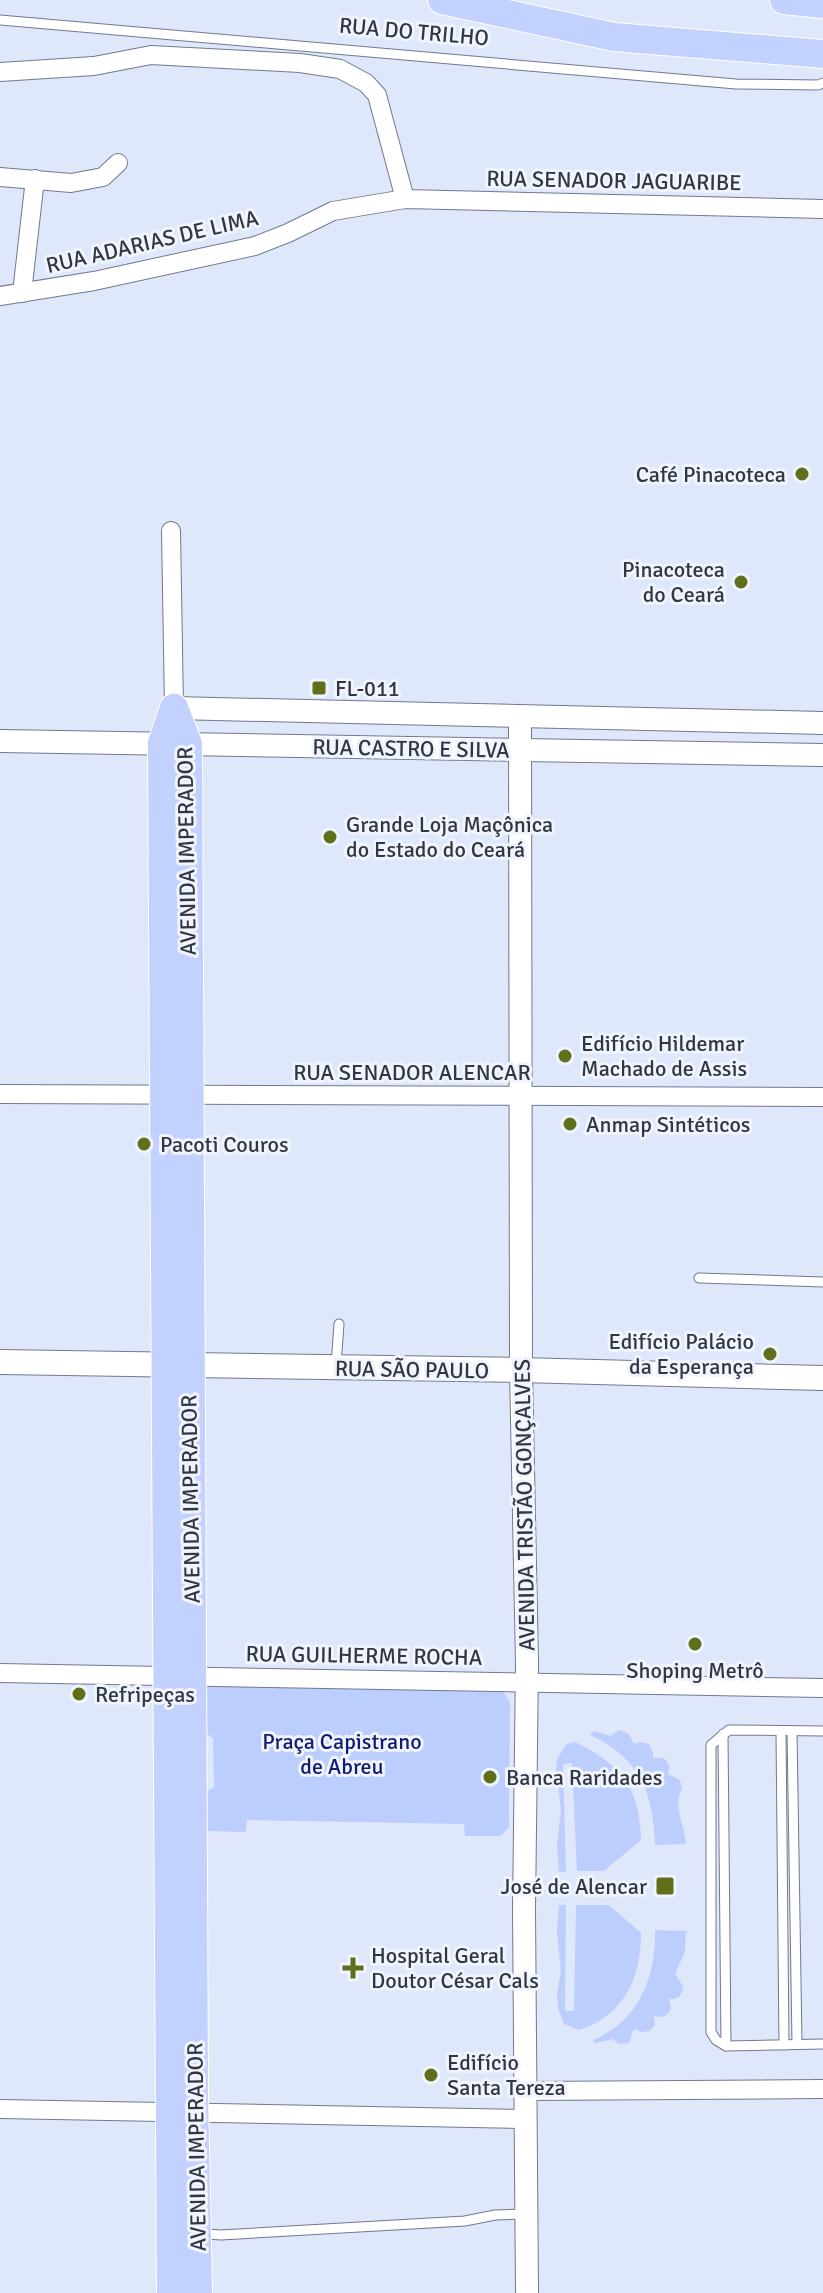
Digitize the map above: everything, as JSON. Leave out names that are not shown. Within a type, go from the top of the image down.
[{"type":"main road","points":[[442,0],[614,37],[823,54]]},
{"type":"main road","points":[[784,0],[823,4]]},
{"type":"main road","name":"AVENIDA IMPERADOR","points":[[171,2293],[182,2112],[174,708]]},
{"type":"main road","name":"RUA SÃO PAULO","points":[[0,1362],[823,1378]]},
{"type":"main road","name":"AVENIDA IMPERADOR","points":[[182,2112],[198,2228],[198,2293]]},
{"type":"street","name":"RUA DO TRILHO","points":[[0,72],[94,66],[151,55],[300,63],[340,69],[366,83],[377,95],[405,199]]},
{"type":"street","points":[[0,177],[58,183],[89,180],[103,177],[118,163]]},
{"type":"street","points":[[22,293],[35,179]]},
{"type":"street","name":"RUA SENADOR JAGUARIBE","points":[[405,199],[823,209]]},
{"type":"street","name":"RUA ADARIAS DE LIMA","points":[[0,296],[94,281],[255,246],[333,211],[405,199]]},
{"type":"street","name":"AVENIDA IMPERADOR","points":[[171,531],[174,708]]},
{"type":"street","name":"RUA CASTRO E SILVA","points":[[174,708],[823,723]]},
{"type":"street","name":"AVENIDA TRISTÃO GONÇALVES","points":[[520,717],[521,1370],[527,1682],[524,1896],[527,2293]]},
{"type":"street","name":"RUA CASTRO E SILVA","points":[[0,741],[823,755]]},
{"type":"street","name":"RUA SENADOR ALENCAR","points":[[0,1094],[823,1097]]},
{"type":"street","name":"RUA GUILHERME ROCHA","points":[[0,1673],[823,1688]]},
{"type":"street","points":[[526,2091],[823,2089]]},
{"type":"street","points":[[0,2109],[526,2119]]},
{"type":"lane","name":"RUA DO TRILHO","points":[[0,20],[736,84],[823,83]]},
{"type":"lane","points":[[699,1278],[823,1282]]},
{"type":"lane","points":[[336,1368],[339,1324]]},
{"type":"lane","points":[[823,1731],[729,1730],[711,1745],[711,2032],[716,2040],[726,2046],[823,2044]]},
{"type":"lane","points":[[786,1731],[797,2044]]},
{"type":"lane","points":[[784,2045],[786,1731]]},
{"type":"lane","points":[[723,1734],[726,2046]]},
{"type":"lane","points":[[198,2228],[207,2234],[221,2235],[465,2221],[495,2215],[527,2214]]},
{"type":"green space","name":"Praça Capistrano de Abreu","points":[[208,1685],[503,1691],[510,1702],[509,1827],[501,1836],[465,1836],[464,1824],[247,1820],[246,1832],[207,1831],[202,1794],[214,1787],[213,1738],[202,1731]]},
{"type":"green space","points":[[619,1730],[629,1734],[634,1744],[649,1744],[653,1758],[664,1758],[669,1765],[668,1774],[680,1780],[682,1789],[678,1802],[686,1844],[655,1845],[651,1809],[640,1779],[621,1754],[590,1735],[594,1731],[610,1736]]},
{"type":"green space","points":[[575,1742],[616,1769],[632,1792],[637,1806],[641,1840],[604,1871],[577,1871],[572,1763],[563,1764],[566,1872],[559,1872],[557,1846],[561,1809],[557,1759],[566,1744]]},
{"type":"green space","points":[[559,1905],[566,1905],[565,2011],[574,2011],[576,1905],[609,1905],[641,1933],[638,1965],[627,1993],[608,2015],[579,2030],[564,2024],[558,2008],[561,1971],[557,1932]]},
{"type":"green space","points":[[655,1930],[690,1931],[686,1932],[685,1952],[675,1974],[683,1986],[681,1995],[669,1999],[671,2008],[666,2015],[654,2016],[655,2025],[650,2031],[634,2029],[629,2043],[619,2044],[613,2039],[595,2043],[593,2040],[622,2021],[642,1996],[652,1964]]},
{"type":"place","name":"Café Pinacoteca","points":[[802,474]]},
{"type":"place","name":"Pinacoteca do Ceará","points":[[741,582]]},
{"type":"place","name":"FL-011","points":[[319,688]]},
{"type":"place","name":"Grande Loja Maçônica do Estado do Ceará","points":[[330,837]]},
{"type":"place","name":"Edifício Hildemar Machado de Assis","points":[[565,1056]]},
{"type":"place","name":"Anmap Sintéticos","points":[[570,1124]]},
{"type":"place","name":"Pacoti Couros","points":[[144,1144]]},
{"type":"place","name":"Edifício Palácio da Esperança","points":[[770,1354]]},
{"type":"place","name":"Shoping Metrô","points":[[695,1644]]},
{"type":"place","name":"Refripeças","points":[[79,1694]]},
{"type":"place","name":"Banca Raridades","points":[[490,1777]]},
{"type":"place","name":"José de Alencar","points":[[665,1886]]},
{"type":"place","name":"Hospital Geral Doutor César Cals","points":[[353,1968]]},
{"type":"place","name":"Edifício Santa Tereza","points":[[431,2075]]}]
